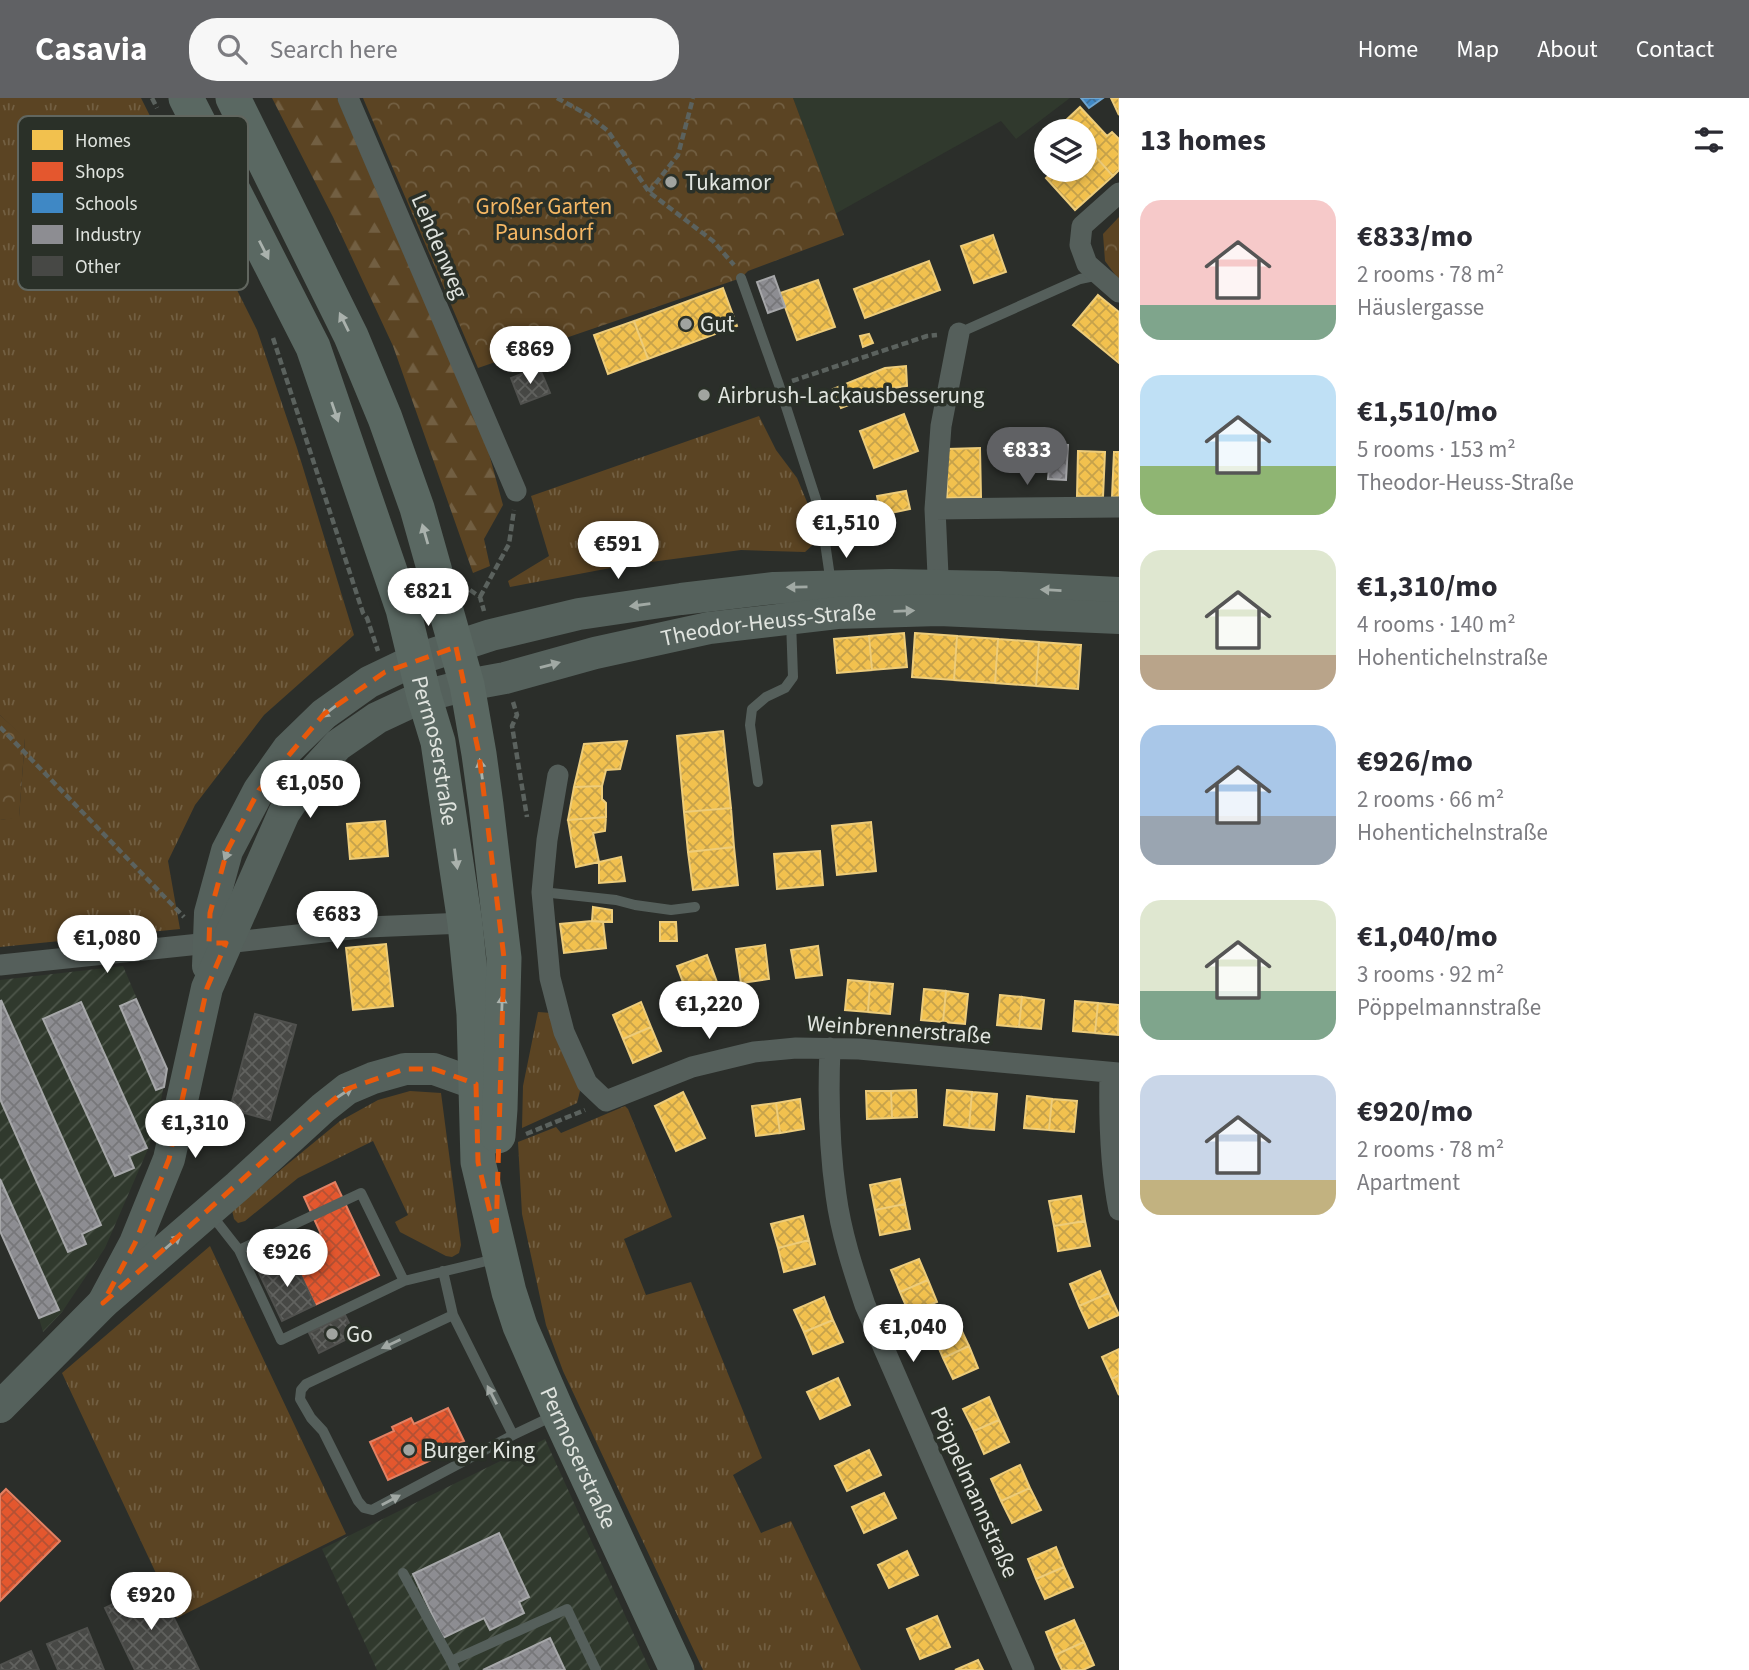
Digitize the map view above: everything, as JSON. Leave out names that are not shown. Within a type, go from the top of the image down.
[{"type":"main road","name":"Permoserstraße","points":[[233,98],[242,116]]},
{"type":"main road","name":"Permoserstraße","points":[[248,128],[351,336],[385,418],[417,508],[467,685],[486,805],[504,958],[498,1140],[498,1248]]},
{"type":"main road","name":"Permoserstraße","points":[[248,236],[313,348],[403,609],[438,741],[465,923],[474,1014],[478,1162],[520,1326],[677,1670]]},
{"type":"main road","name":"Theodor-Heuss-Straße","points":[[218,943],[210,913],[226,851],[259,790],[288,749],[324,714],[369,682],[415,660],[491,635],[579,614],[774,588],[891,585],[939,598],[1119,618]]},
{"type":"main road","name":"Theodor-Heuss-Straße","points":[[103,1303],[135,1243],[169,1159],[218,943],[284,813],[306,780],[338,745],[377,718],[424,696],[696,631],[939,598],[998,587],[1119,593]]},
{"type":"main road","points":[[0,1407],[103,1303],[323,1108],[348,1089],[373,1078],[405,1069],[434,1069],[476,1084]]},
{"type":"street","name":"Lehdenweg","points":[[348,98],[516,491]]},
{"type":"street","points":[[1119,193],[1082,226],[1080,245],[1087,264],[1119,292]]},
{"type":"street","points":[[939,598],[935,509],[941,426],[959,333]]},
{"type":"street","points":[[935,509],[1119,507]]},
{"type":"street","points":[[558,775],[542,892],[550,978],[564,1032],[587,1083],[606,1101]]},
{"type":"street","points":[[0,965],[368,926],[465,923]]},
{"type":"street","name":"Weinbrennerstraße","points":[[606,1101],[692,1067],[754,1052],[796,1048],[830,1048],[1114,1073]]},
{"type":"street","name":"Pöppelmannstraße","points":[[830,1048],[828,1095],[832,1163],[836,1196],[851,1265],[865,1305],[1024,1670]]},
{"type":"street","points":[[1114,1073],[1109,1110],[1119,1210]]},
{"type":"lane","points":[[959,333],[1080,279],[1099,275]]},
{"type":"lane","points":[[741,278],[821,515],[831,586]]},
{"type":"lane","points":[[758,782],[750,725],[752,709],[766,697],[785,688],[793,677],[791,618]]},
{"type":"lane","points":[[542,892],[616,900],[671,910],[695,907]]},
{"type":"lane","points":[[239,1250],[361,1193],[404,1281]]},
{"type":"lane","points":[[208,1211],[239,1250],[281,1339],[404,1281],[443,1272],[498,1248]]},
{"type":"lane","points":[[443,1272],[453,1314],[513,1434]]},
{"type":"lane","points":[[453,1314],[306,1384],[301,1390],[300,1399],[311,1419],[323,1431],[364,1508],[372,1510],[513,1434],[558,1413]]},
{"type":"lane","points":[[403,1573],[453,1666],[567,1609],[596,1670]]},
{"type":"path","points":[[152,98],[172,104]]},
{"type":"path","points":[[558,98],[588,115],[608,131],[649,192],[713,241],[734,264],[741,278]]},
{"type":"path","points":[[649,192],[678,155],[694,98]]},
{"type":"path","points":[[268,328],[363,613],[367,618]]},
{"type":"path","points":[[779,385],[927,336],[959,333]]},
{"type":"path","points":[[491,635],[480,597],[509,544],[516,491]]},
{"type":"path","points":[[505,678],[517,715],[512,726],[528,824],[547,840]]},
{"type":"path","points":[[0,727],[218,943]]},
{"type":"path","points":[[498,1140],[514,1139],[606,1101]]},
{"type":"highlighted area","points":[[456,647],[479,754],[504,958],[496,1237],[478,1162],[476,1084],[434,1069],[405,1069],[347,1089],[103,1303],[135,1243],[169,1159],[207,988],[226,943],[209,943],[210,913],[227,851],[259,790],[324,714],[385,672]]},
{"type":"shaded area","points":[[793,98],[1070,98],[1042,119],[1034,119],[1034,125],[1016,139],[1001,121],[835,214]]},
{"type":"shaded area","points":[[123,966],[167,1069],[157,1121],[148,1149],[105,1248],[62,1312],[43,1332],[0,1231],[0,980]]},
{"type":"shaded area","points":[[545,1439],[650,1670],[377,1670],[322,1549]]},
{"type":"green space","points":[[0,98],[141,98],[150,116],[18,116],[18,290],[237,290],[257,330],[297,448],[354,635],[264,715],[195,805],[168,861],[180,929],[0,947],[0,820],[19,817],[25,739],[0,715]]},
{"type":"green space","points":[[272,98],[337,98],[488,450],[503,505],[484,539],[490,566],[473,573],[393,346],[333,217]]},
{"type":"green space","name":"Großer Garten Paunsdorf","points":[[363,98],[793,98],[844,235],[748,271],[741,278],[478,368]]},
{"type":"green space","points":[[1119,217],[1119,280],[1105,261],[1103,234]]},
{"type":"green space","points":[[759,416],[776,450],[797,478],[812,514],[815,543],[805,552],[741,550],[621,566],[510,587],[508,581],[549,556],[531,496]]},
{"type":"green space","points":[[0,715],[25,738],[19,818],[0,820]]},
{"type":"green space","points":[[538,1012],[552,1013],[581,1087],[577,1103],[522,1128],[523,1086]]},
{"type":"green space","points":[[410,1091],[441,1093],[461,1245],[459,1253],[452,1257],[446,1256],[400,1232],[395,1222],[408,1215],[373,1141],[298,1178],[245,1221],[238,1223],[234,1219],[232,1210],[340,1121],[378,1100]]},
{"type":"green space","points":[[625,1106],[672,1217],[624,1239],[646,1295],[691,1282],[762,1458],[733,1475],[761,1533],[791,1521],[861,1670],[703,1670],[563,1371],[546,1325],[522,1214],[518,1142],[556,1127],[561,1133]]},
{"type":"green space","points":[[210,1246],[346,1534],[177,1618],[62,1373]]},
{"type":"building: Homes","points":[[1111,98],[1119,98],[1119,115]]},
{"type":"building: Homes","points":[[1080,107],[1091,119],[1067,119]]},
{"type":"building: Homes","points":[[1097,125],[1107,136],[1112,132],[1119,139],[1119,170],[1113,176],[1097,158]]},
{"type":"building: Homes","points":[[1097,158],[1113,176],[1075,210],[1050,182],[1097,182]]},
{"type":"building: Homes","points":[[993,235],[1006,272],[974,283],[961,246]]},
{"type":"building: Homes","points":[[929,261],[940,290],[865,318],[854,289]]},
{"type":"building: Homes","points":[[818,280],[835,327],[797,340],[780,293]]},
{"type":"building: Homes","name":"Gut","points":[[723,288],[737,326],[648,359],[634,321]]},
{"type":"building: Homes","points":[[1098,295],[1119,312],[1119,363],[1073,325]]},
{"type":"building: Homes","points":[[634,321],[648,359],[608,374],[594,335]]},
{"type":"building: Homes","points":[[869,334],[873,343],[863,347],[860,336]]},
{"type":"building: Homes","points":[[906,366],[907,386],[893,388],[841,408],[833,389],[885,368]]},
{"type":"building: Homes","points":[[904,414],[918,451],[874,468],[860,431]]},
{"type":"building: Homes","points":[[980,448],[981,497],[947,498],[947,449]]},
{"type":"building: Homes","points":[[1078,451],[1105,452],[1103,497],[1077,496]]},
{"type":"building: Homes","points":[[1114,452],[1119,452],[1119,497],[1112,497]]},
{"type":"building: Homes","points":[[906,491],[910,509],[881,515],[877,496]]},
{"type":"building: Homes","points":[[904,633],[907,667],[872,670],[869,636]]},
{"type":"building: Homes","points":[[915,633],[957,636],[954,680],[912,677]]},
{"type":"building: Homes","points":[[869,636],[872,670],[837,673],[834,639]]},
{"type":"building: Homes","points":[[957,636],[998,639],[995,683],[954,680]]},
{"type":"building: Homes","points":[[998,639],[1039,642],[1036,686],[995,683]]},
{"type":"building: Homes","points":[[1039,642],[1081,645],[1078,689],[1036,686]]},
{"type":"building: Homes","points":[[723,731],[731,808],[684,812],[677,736]]},
{"type":"building: Homes","points":[[627,741],[620,769],[606,770],[602,786],[574,787],[584,744]]},
{"type":"building: Homes","points":[[602,786],[606,817],[568,820],[574,787]]},
{"type":"building: Homes","points":[[731,808],[734,847],[688,852],[684,812]]},
{"type":"building: Homes","points":[[606,817],[605,831],[593,833],[599,862],[576,867],[568,820]]},
{"type":"building: Homes","points":[[385,821],[388,856],[350,859],[347,824]]},
{"type":"building: Homes","points":[[871,822],[876,871],[837,875],[832,826]]},
{"type":"building: Homes","points":[[734,847],[738,885],[693,890],[688,852]]},
{"type":"building: Homes","points":[[820,851],[823,885],[777,889],[774,854]]},
{"type":"building: Homes","points":[[621,857],[625,881],[599,883],[599,862]]},
{"type":"building: Homes","points":[[593,907],[612,910],[612,922],[592,921]]},
{"type":"building: Homes","points":[[603,922],[606,948],[564,953],[560,924]]},
{"type":"building: Homes","points":[[660,922],[676,922],[677,941],[660,941]]},
{"type":"building: Homes","points":[[386,944],[393,1006],[353,1010],[346,948]]},
{"type":"building: Homes","points":[[765,945],[769,979],[741,983],[736,949]]},
{"type":"building: Homes","points":[[818,946],[822,975],[796,978],[791,950]]},
{"type":"building: Homes","points":[[707,955],[718,985],[688,996],[677,966]]},
{"type":"building: Homes","points":[[848,980],[870,982],[868,1012],[845,1010]]},
{"type":"building: Homes","points":[[870,982],[893,984],[890,1014],[868,1012]]},
{"type":"building: Homes","points":[[924,989],[946,991],[943,1022],[921,1020]]},
{"type":"building: Homes","points":[[946,991],[968,994],[965,1024],[943,1022]]},
{"type":"building: Homes","points":[[1000,995],[1022,997],[1019,1027],[997,1025]]},
{"type":"building: Homes","points":[[1022,997],[1044,1000],[1041,1029],[1019,1027]]},
{"type":"building: Homes","points":[[1075,1001],[1098,1003],[1095,1033],[1073,1031]]},
{"type":"building: Homes","points":[[641,1002],[651,1027],[623,1039],[613,1015]]},
{"type":"building: Homes","points":[[1098,1003],[1119,1005],[1118,1035],[1095,1033]]},
{"type":"building: Homes","points":[[651,1027],[661,1051],[633,1063],[623,1039]]},
{"type":"building: Homes","points":[[916,1090],[917,1117],[892,1118],[891,1091]]},
{"type":"building: Homes","points":[[947,1090],[972,1092],[969,1128],[944,1125]]},
{"type":"building: Homes","points":[[866,1091],[891,1091],[892,1118],[867,1119]]},
{"type":"building: Homes","points":[[683,1092],[705,1138],[676,1151],[655,1106]]},
{"type":"building: Homes","points":[[972,1092],[997,1094],[994,1130],[969,1128]]},
{"type":"building: Homes","points":[[1027,1096],[1052,1099],[1049,1130],[1024,1128]]},
{"type":"building: Homes","points":[[800,1099],[804,1129],[780,1133],[776,1103]]},
{"type":"building: Homes","points":[[1052,1099],[1077,1101],[1074,1132],[1049,1130]]},
{"type":"building: Homes","points":[[776,1103],[780,1133],[756,1136],[752,1106]]},
{"type":"building: Homes","points":[[900,1179],[905,1204],[875,1210],[870,1185]]},
{"type":"building: Homes","points":[[1081,1196],[1085,1221],[1054,1226],[1049,1201]]},
{"type":"building: Homes","points":[[905,1204],[910,1229],[880,1235],[875,1210]]},
{"type":"building: Homes","points":[[803,1216],[809,1240],[778,1248],[771,1224]]},
{"type":"building: Homes","points":[[1085,1221],[1090,1246],[1058,1251],[1054,1226]]},
{"type":"building: Homes","points":[[809,1240],[815,1264],[784,1272],[778,1248]]},
{"type":"building: Homes","points":[[919,1259],[928,1280],[900,1292],[891,1270]]},
{"type":"building: Homes","points":[[1100,1271],[1109,1293],[1079,1306],[1070,1284]]},
{"type":"building: Homes","points":[[928,1280],[937,1302],[909,1313],[900,1292]]},
{"type":"building: Homes","points":[[1109,1293],[1119,1315],[1089,1328],[1079,1306]]},
{"type":"building: Homes","points":[[824,1297],[833,1320],[804,1332],[794,1310]]},
{"type":"building: Homes","points":[[833,1320],[843,1342],[813,1354],[804,1332]]},
{"type":"building: Homes","points":[[959,1325],[969,1346],[943,1358],[934,1337]]},
{"type":"building: Homes","points":[[969,1346],[978,1368],[953,1379],[943,1358]]},
{"type":"building: Homes","points":[[1119,1349],[1119,1375],[1112,1379],[1102,1357]]},
{"type":"building: Homes","points":[[1119,1375],[1119,1395],[1112,1379]]},
{"type":"building: Homes","points":[[838,1378],[850,1405],[820,1419],[807,1392]]},
{"type":"building: Homes","points":[[989,1397],[999,1420],[974,1431],[963,1409]]},
{"type":"building: Homes","points":[[999,1420],[1009,1442],[984,1454],[974,1431]]},
{"type":"building: Homes","points":[[869,1450],[881,1475],[847,1491],[835,1466]]},
{"type":"building: Homes","points":[[1020,1465],[1030,1488],[1001,1501],[991,1479]]},
{"type":"building: Homes","points":[[1030,1488],[1041,1510],[1012,1523],[1001,1501]]},
{"type":"building: Homes","points":[[884,1493],[896,1518],[864,1533],[852,1507]]},
{"type":"building: Homes","points":[[1056,1547],[1064,1567],[1036,1579],[1028,1559]]},
{"type":"building: Homes","points":[[907,1551],[918,1575],[889,1588],[878,1565]]},
{"type":"building: Homes","points":[[1064,1567],[1073,1587],[1045,1599],[1036,1579]]},
{"type":"building: Homes","points":[[937,1616],[950,1647],[920,1659],[907,1629]]},
{"type":"building: Homes","points":[[1074,1620],[1084,1642],[1055,1655],[1046,1632]]},
{"type":"building: Homes","points":[[1084,1642],[1094,1665],[1083,1670],[1062,1670],[1055,1655]]},
{"type":"building: Homes","points":[[978,1660],[983,1670],[955,1670]]},
{"type":"building: Shops","name":"Go","points":[[335,1182],[379,1275],[315,1305],[288,1249],[321,1234],[304,1197]]},
{"type":"building: Shops","name":"Burger King","points":[[448,1408],[464,1441],[388,1480],[370,1442],[394,1431],[392,1427],[411,1418],[414,1424]]},
{"type":"building: Shops","points":[[6,1489],[60,1541],[0,1601],[0,1495]]},
{"type":"building: Schools","points":[[1081,98],[1103,98],[1089,108]]},
{"type":"building: Industry","points":[[774,276],[785,307],[768,313],[757,282]]},
{"type":"building: Industry","points":[[1051,444],[1068,445],[1066,480],[1048,479]]},
{"type":"building: Industry","points":[[136,999],[167,1069],[164,1087],[156,1090],[120,1006]]},
{"type":"building: Industry","points":[[1,1000],[101,1225],[82,1234],[86,1244],[68,1252],[0,1099]]},
{"type":"building: Industry","points":[[81,1002],[147,1148],[129,1156],[134,1168],[115,1176],[43,1019]]},
{"type":"building: Industry","points":[[0,1179],[59,1310],[39,1318],[0,1231]]},
{"type":"building: Industry","points":[[499,1533],[529,1597],[519,1602],[524,1613],[490,1630],[484,1618],[443,1638],[413,1574]]},
{"type":"building: Industry","points":[[550,1638],[565,1670],[483,1670]]},
{"type":"building: Other","points":[[539,367],[550,393],[521,404],[511,378]]},
{"type":"building: Other","points":[[255,1014],[296,1025],[270,1120],[230,1109]]},
{"type":"building: Other","points":[[292,1257],[315,1305],[282,1321],[259,1273]]},
{"type":"building: Other","name":"Go","points":[[345,1315],[355,1335],[319,1353],[309,1333]]},
{"type":"building: Other","points":[[157,1583],[199,1670],[135,1670],[105,1608]]},
{"type":"building: Other","points":[[87,1628],[104,1670],[58,1670],[47,1644]]},
{"type":"building: Other","points":[[31,1651],[39,1670],[0,1670],[0,1665]]},
{"type":"place","name":"Tukamor","points":[[671,182]]},
{"type":"place","name":"Gut","points":[[686,324]]},
{"type":"place","name":"Airbrush-Lackausbesserung","points":[[704,395]]},
{"type":"place","name":"Go","points":[[332,1334]]},
{"type":"place","name":"Burger King","points":[[409,1450]]}]
